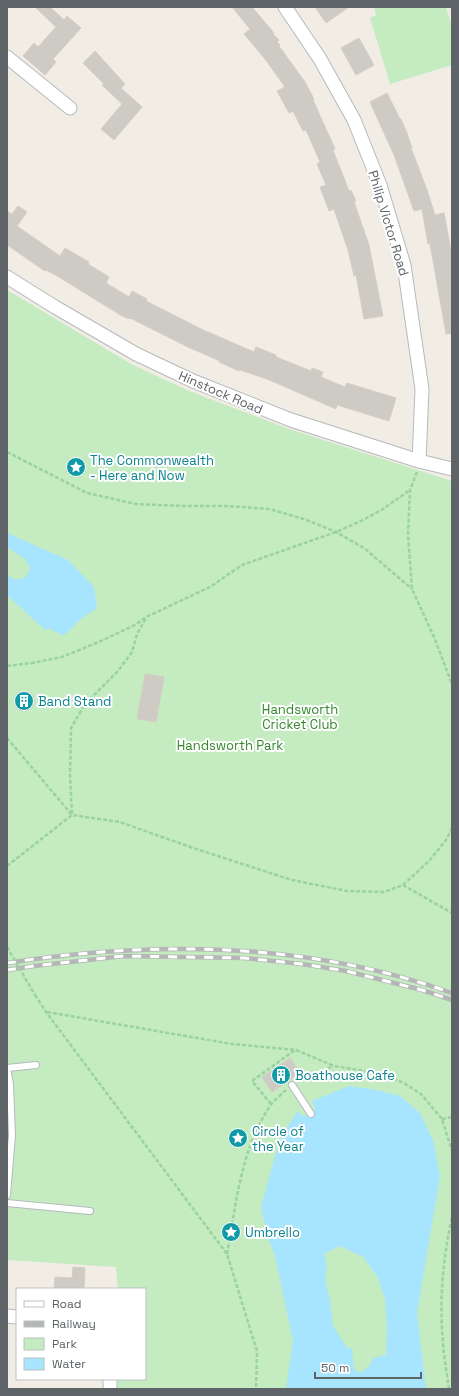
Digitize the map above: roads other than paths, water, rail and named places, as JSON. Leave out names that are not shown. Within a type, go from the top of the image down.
[{"type":"street","name":"Philip Victor Road","points":[[285,7],[320,60],[354,120],[380,185],[404,265],[422,389],[419,461]]},
{"type":"street","points":[[7,57],[70,108]]},
{"type":"street","name":"Hinstock Road","points":[[7,277],[54,307],[136,354],[193,381],[291,420],[419,461],[452,469]]},
{"type":"lane","points":[[7,1195],[12,1135],[10,1084],[7,1068],[36,1065]]},
{"type":"lane","points":[[292,1085],[311,1114]]},
{"type":"lane","points":[[7,1203],[90,1211]]},
{"type":"water","points":[[7,533],[68,560],[94,587],[97,608],[83,617],[63,636],[49,628],[45,630],[7,595],[7,575],[16,580],[26,577],[30,568],[25,559],[7,547]]},
{"type":"water","points":[[349,1086],[377,1090],[400,1096],[420,1113],[434,1143],[440,1176],[417,1313],[426,1389],[286,1389],[293,1341],[275,1256],[267,1235],[261,1207],[282,1135],[298,1111],[303,1116],[311,1114],[315,1109],[312,1101]],"holes":[[[340,1246],[363,1257],[377,1276],[385,1299],[387,1330],[386,1355],[373,1358],[369,1367],[360,1373],[354,1369],[352,1348],[347,1348],[333,1326],[330,1300],[325,1280],[327,1265],[324,1254]]]},
{"type":"railway","points":[[7,963],[119,951],[175,949],[231,950],[287,955],[343,964],[398,976],[452,993]]},
{"type":"railway","points":[[7,970],[124,956],[244,958],[302,964],[346,971],[422,990],[452,1000]]},
{"type":"place","name":"The Commonwealth - Here and Now","points":[[76,467]]},
{"type":"place","name":"Band Stand","points":[[24,701]]},
{"type":"place","name":"Boathouse Cafe","points":[[281,1075]]},
{"type":"place","name":"Circle of the Year","points":[[238,1138]]},
{"type":"place","name":"Umbrello","points":[[231,1232]]},
{"type":"park label","name":"Handsworth Cricket Club","points":[[300,716]]},
{"type":"park label","name":"Handsworth Park","points":[[230,745]]}]
